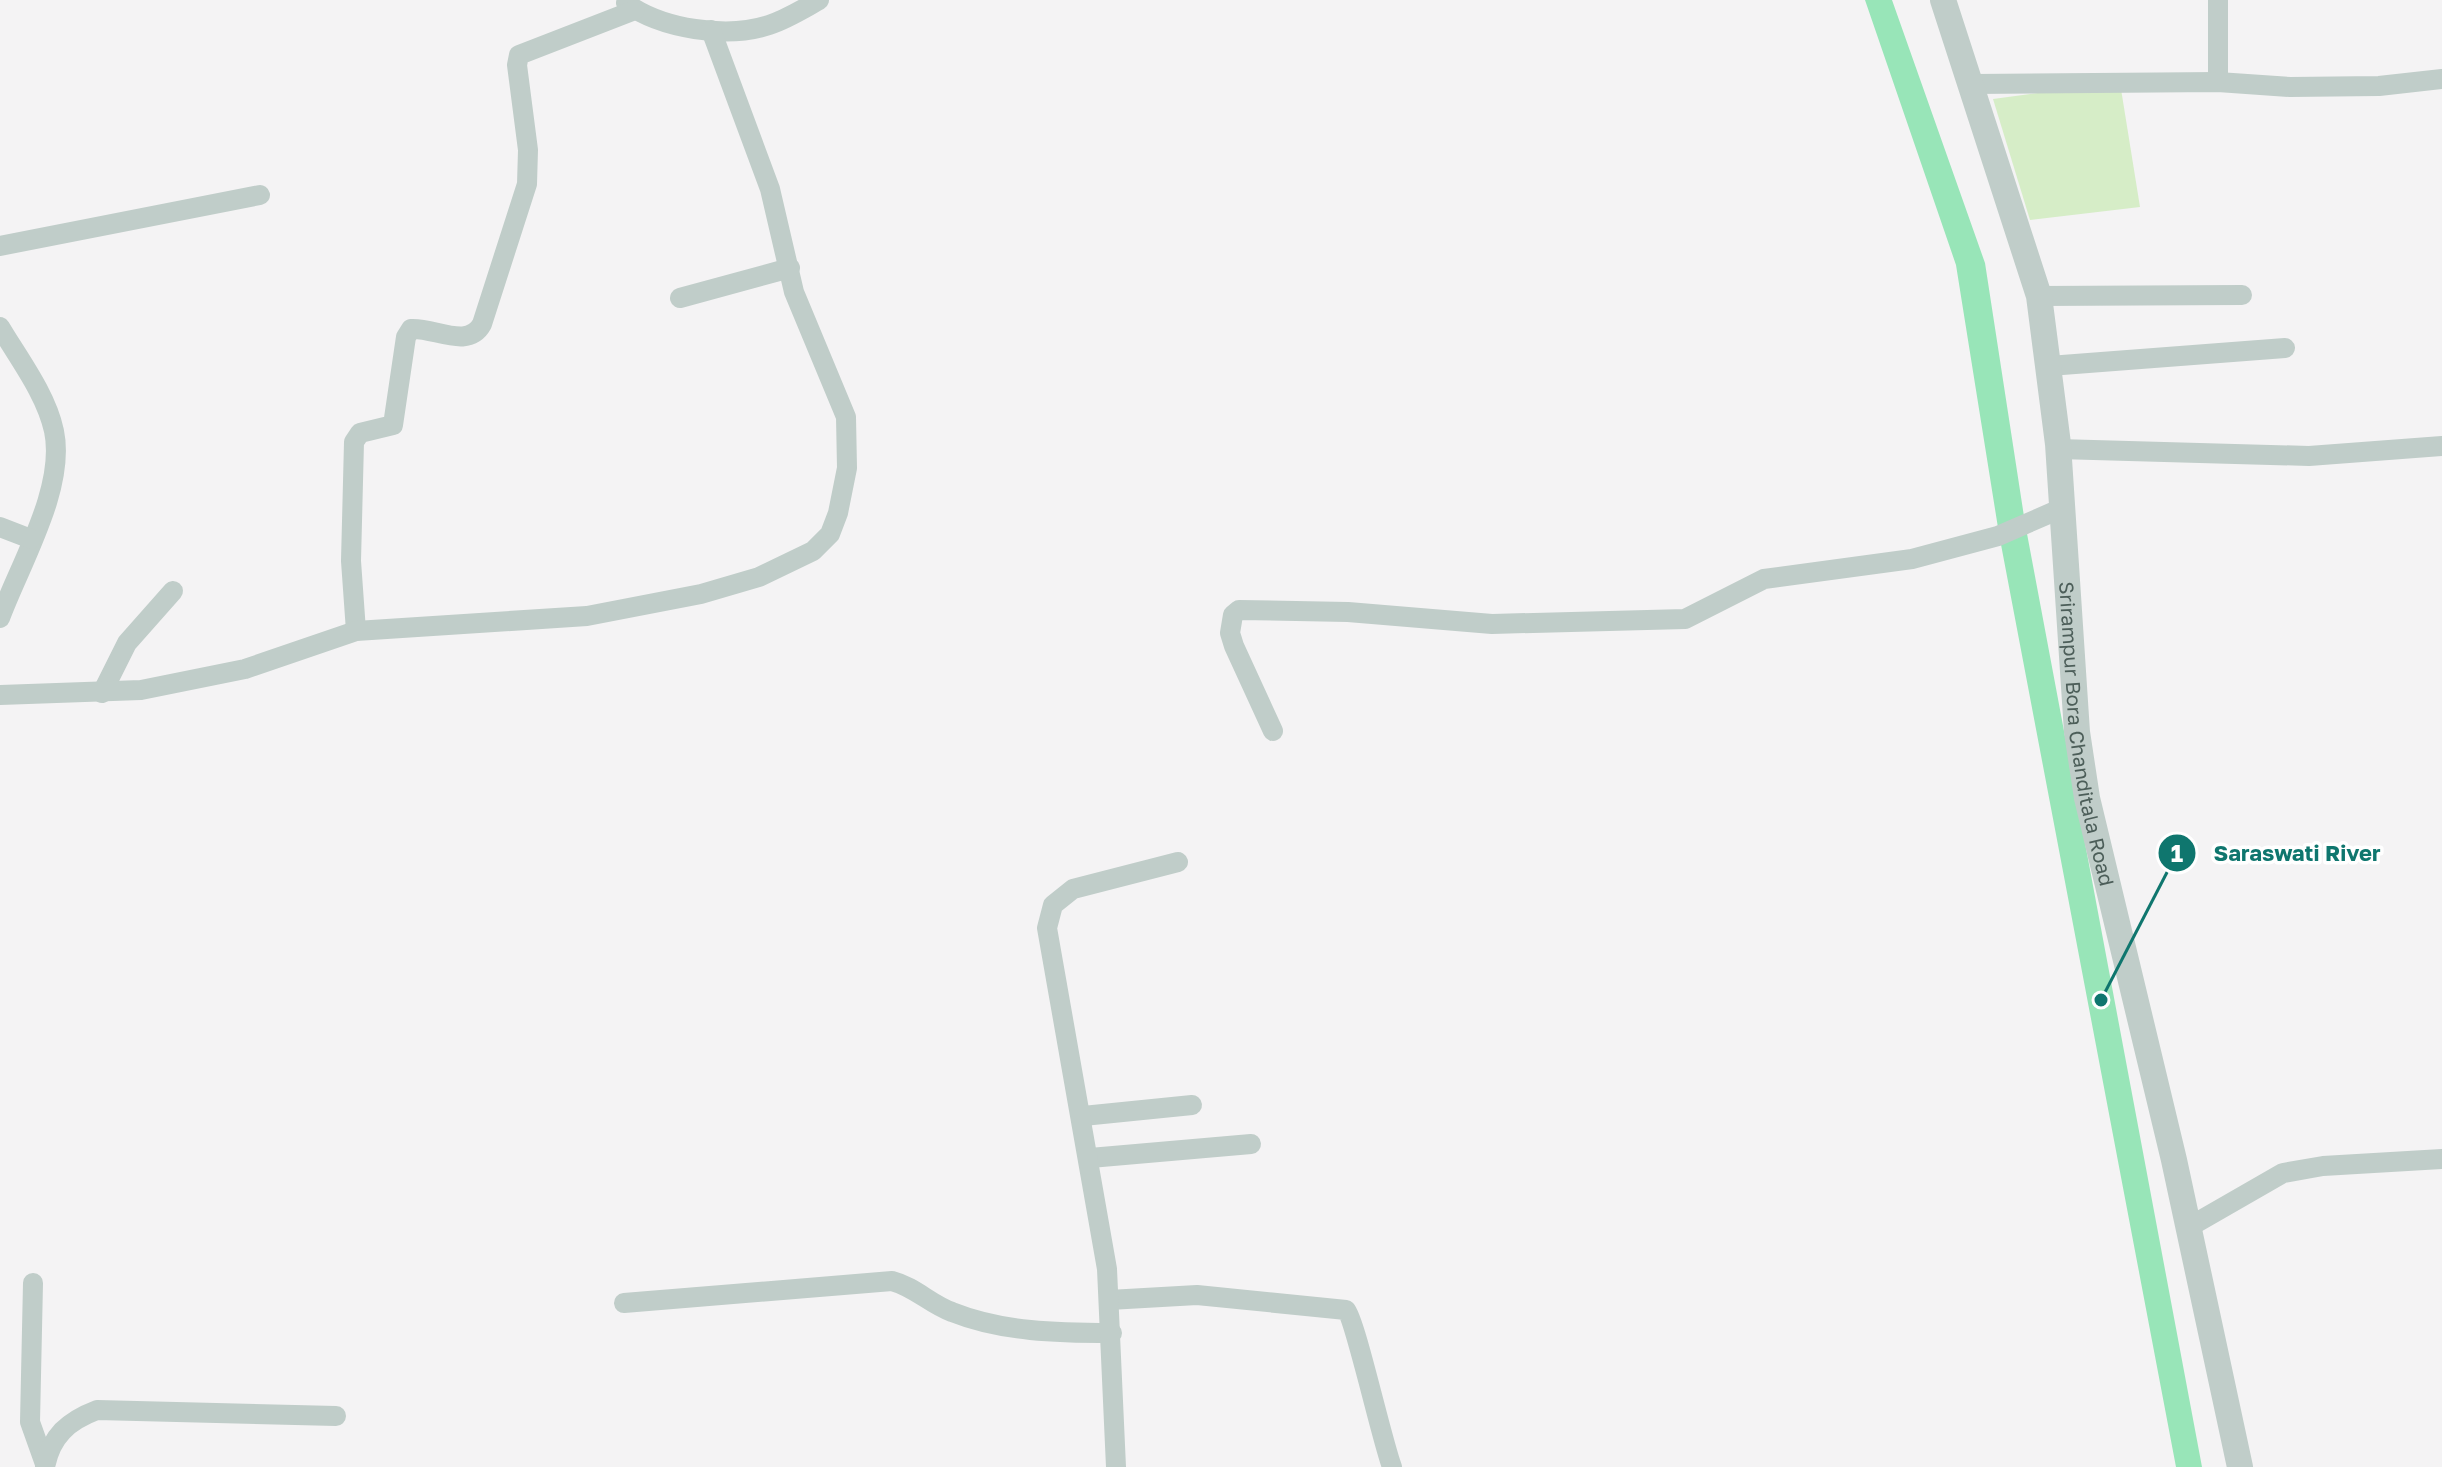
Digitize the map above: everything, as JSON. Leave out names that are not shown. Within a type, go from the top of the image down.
[{"type":"street","points":[[356,631],[351,561],[354,442],[360,433],[393,425],[406,337],[411,329],[467,337],[478,332],[482,324],[527,184],[528,150],[519,55],[629,5],[670,22],[711,30],[752,29],[780,10],[819,0]]},
{"type":"street","name":"Srirampur Bora Chanditala Road","points":[[1943,0],[1973,84],[2039,296],[2058,449],[2077,732],[2087,798],[2189,1227],[2240,1467]]},
{"type":"street","points":[[2218,0],[2218,82]]},
{"type":"street","points":[[0,695],[141,690],[245,669],[356,631],[587,616],[701,594],[759,577],[813,551],[830,534],[838,513],[848,441],[846,417],[802,313],[770,189],[711,30]]},
{"type":"street","points":[[1973,84],[2218,82],[2290,87],[2379,86],[2442,79]]},
{"type":"street","points":[[0,246],[260,195]]},
{"type":"street","points":[[680,298],[790,268]]},
{"type":"street","points":[[2039,296],[2242,295]]},
{"type":"street","points":[[0,327],[48,412],[54,430],[54,482],[31,539],[7,579],[0,618]]},
{"type":"street","points":[[2049,366],[2285,348]]},
{"type":"street","points":[[2058,449],[2309,456],[2440,453]]},
{"type":"street","points":[[1273,731],[1230,633],[1233,615],[1239,610],[1348,612],[1492,624],[1685,619],[1764,579],[1912,559],[1998,536],[2060,509]]},
{"type":"street","points":[[0,527],[31,539]]},
{"type":"street","points":[[102,693],[127,643],[173,591]]},
{"type":"street","points":[[1116,1467],[1109,1300],[1083,1116],[1047,928],[1053,905],[1073,889],[1178,862]]},
{"type":"street","points":[[1083,1116],[1192,1105]]},
{"type":"street","points":[[1090,1158],[1251,1144]]},
{"type":"street","points":[[2189,1227],[2283,1173],[2349,1164],[2442,1159]]},
{"type":"street","points":[[624,1303],[892,1281],[914,1289],[947,1311],[999,1326],[1065,1333],[1112,1333]]},
{"type":"street","points":[[33,1283],[30,1422],[45,1466]]},
{"type":"street","points":[[1109,1300],[1197,1295],[1346,1310],[1354,1326],[1367,1388],[1392,1467]]},
{"type":"street","points":[[45,1466],[60,1431],[75,1419],[97,1410],[336,1416]]},
{"type":"shaded area","points":[[1865,0],[1892,0],[1985,263],[2025,523],[2202,1467],[2176,1467],[1999,534],[1956,265]]},
{"type":"shaded area","points":[[2121,89],[2140,207],[2030,220],[1993,99],[2052,91]]},
{"type":"place","name":"Saraswati River","points":[[2101,1000]]}]
